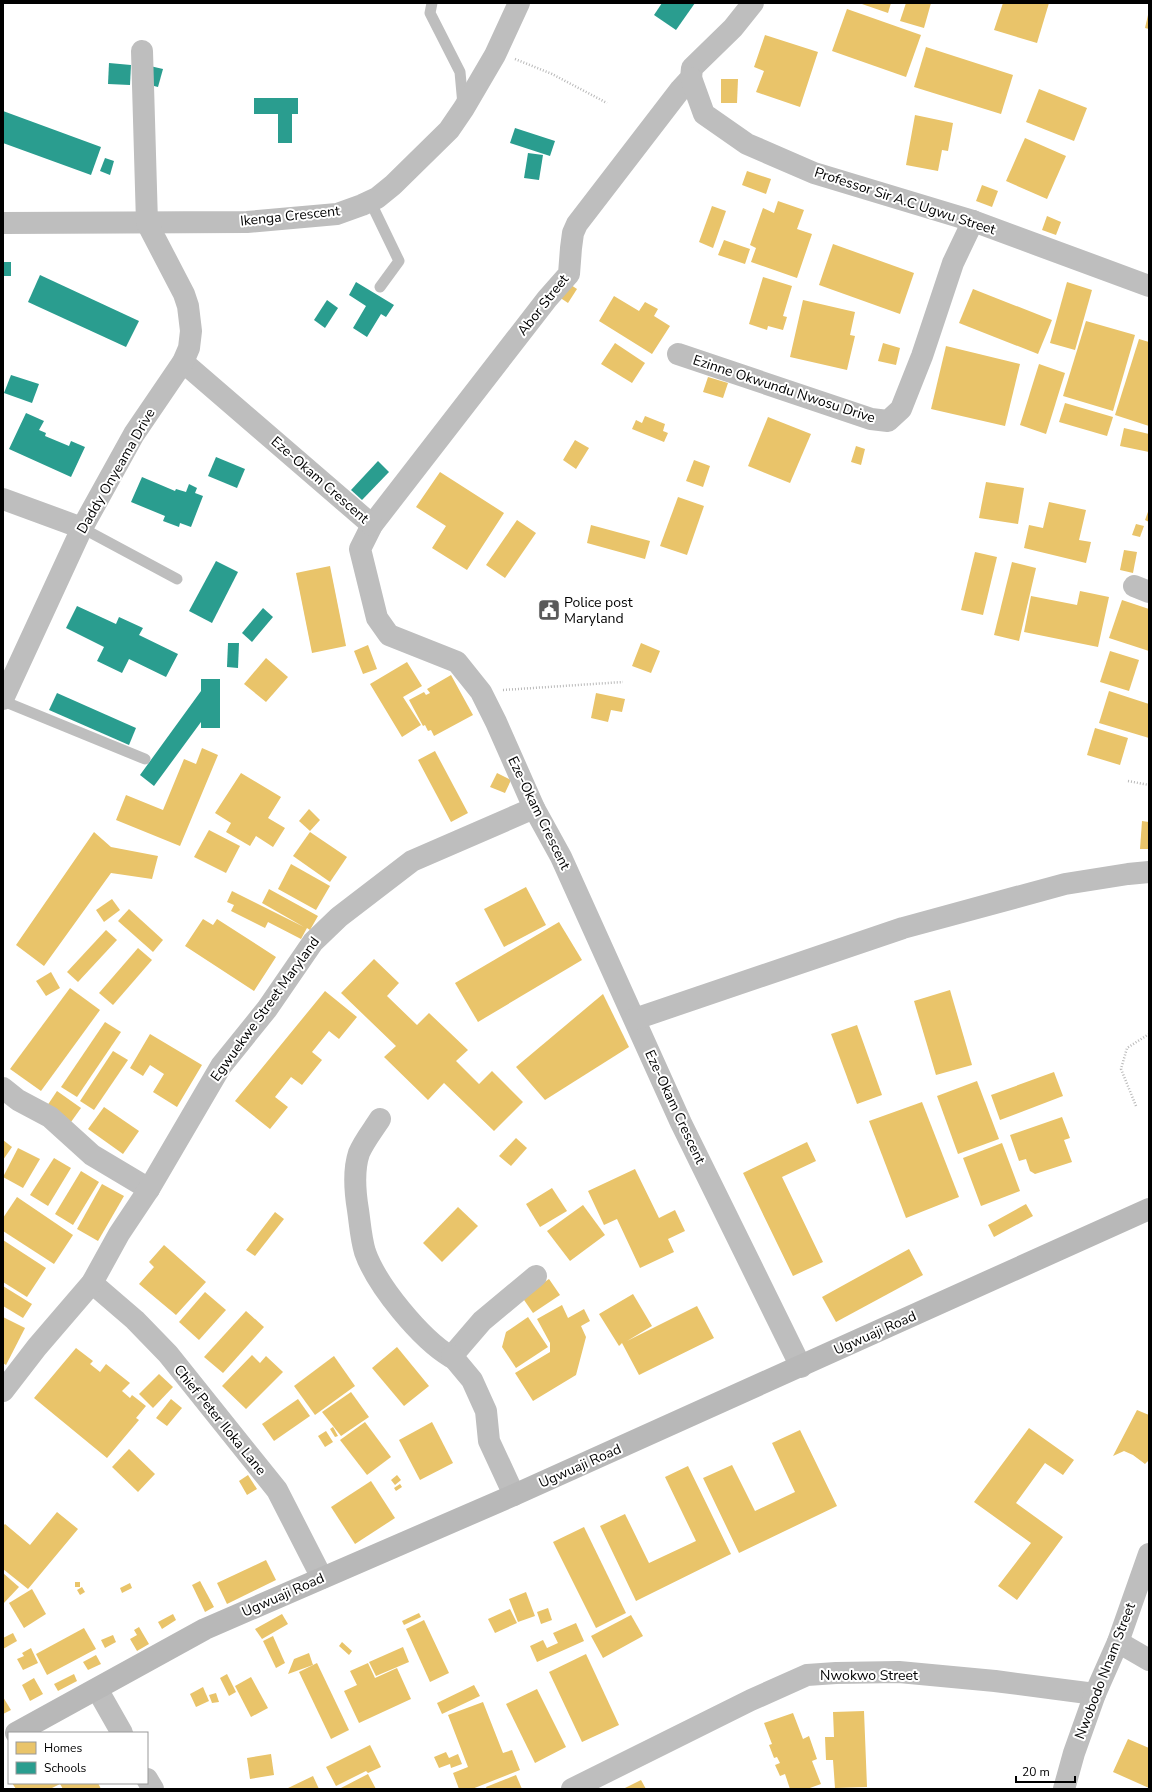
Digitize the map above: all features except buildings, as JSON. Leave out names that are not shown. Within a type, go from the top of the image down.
[{"type":"main road","name":"Ugwuaji Road","points":[[18,1732],[205,1629],[514,1495],[1149,1209]]},
{"type":"street","name":"Ikenga Crescent","points":[[3,223],[247,222],[337,214],[370,201],[393,185],[449,130],[463,110],[496,52],[519,3]]},
{"type":"street","name":"Abor Street","points":[[372,525],[547,299],[568,276],[573,233],[577,224],[680,90],[691,78],[692,68],[733,28],[753,3]]},
{"type":"street","points":[[142,51],[147,223]]},
{"type":"street","name":"Professor Sir A.C Ugwu Street","points":[[691,78],[704,114],[747,144],[814,173],[973,221],[1149,286]]},
{"type":"street","name":"Ezinne Okwundu Nwosu Drive","points":[[678,354],[871,419],[888,421],[901,410],[922,356],[953,263],[973,221]]},
{"type":"street","name":"Daddy Onyeama Drive","points":[[3,700],[82,528],[134,434],[183,362],[189,348],[191,331],[188,306],[184,294],[147,223]]},
{"type":"street","name":"Eze-Okam Crescent","points":[[183,362],[372,525],[360,549],[377,618],[389,635],[457,662],[481,692],[534,808],[561,857],[681,1123],[801,1367]]},
{"type":"street","points":[[3,499],[82,528]]},
{"type":"street","name":"Egwuekwe Street Maryland","points":[[3,1391],[37,1347],[92,1283],[119,1234],[149,1190],[221,1066],[267,1009],[313,942],[339,917],[412,861],[534,808]]},
{"type":"street","points":[[635,1019],[903,928],[1065,884],[1149,872]]},
{"type":"street","points":[[3,1088],[18,1100],[50,1117],[92,1155],[149,1190]]},
{"type":"street","points":[[380,1119],[363,1145],[357,1164],[355,1184],[356,1196],[366,1252],[377,1276],[401,1309],[437,1348],[452,1356],[472,1380],[486,1411],[489,1441],[514,1495]]},
{"type":"street","points":[[452,1356],[482,1321],[536,1276]]},
{"type":"street","name":"Chief Peter Iloka Lane","points":[[92,1283],[135,1320],[168,1354],[277,1490],[322,1578]]},
{"type":"street","name":"Nwobodo Nnam Street","points":[[1064,1789],[1074,1753],[1095,1694],[1118,1642],[1149,1554]]},
{"type":"street","points":[[1118,1642],[1149,1660]]},
{"type":"street","name":"Nwokwo Street","points":[[572,1789],[751,1700],[808,1675],[899,1672],[995,1681],[1095,1694]]},
{"type":"street","points":[[98,1689],[121,1732]]},
{"type":"lane","points":[[432,3],[430,13],[460,72],[463,110]]},
{"type":"lane","points":[[370,201],[399,261],[380,287]]},
{"type":"lane","points":[[82,528],[177,579]]},
{"type":"lane","points":[[3,700],[144,759]]},
{"type":"path","points":[[496,52],[552,74],[607,103]]},
{"type":"path","points":[[481,692],[623,682]]},
{"type":"path","points":[[1128,781],[1149,785]]},
{"type":"path","points":[[1136,1106],[1121,1069],[1128,1048],[1149,1034]]},
{"type":"place","name":"Police post Maryland","points":[[549,610]]}]
